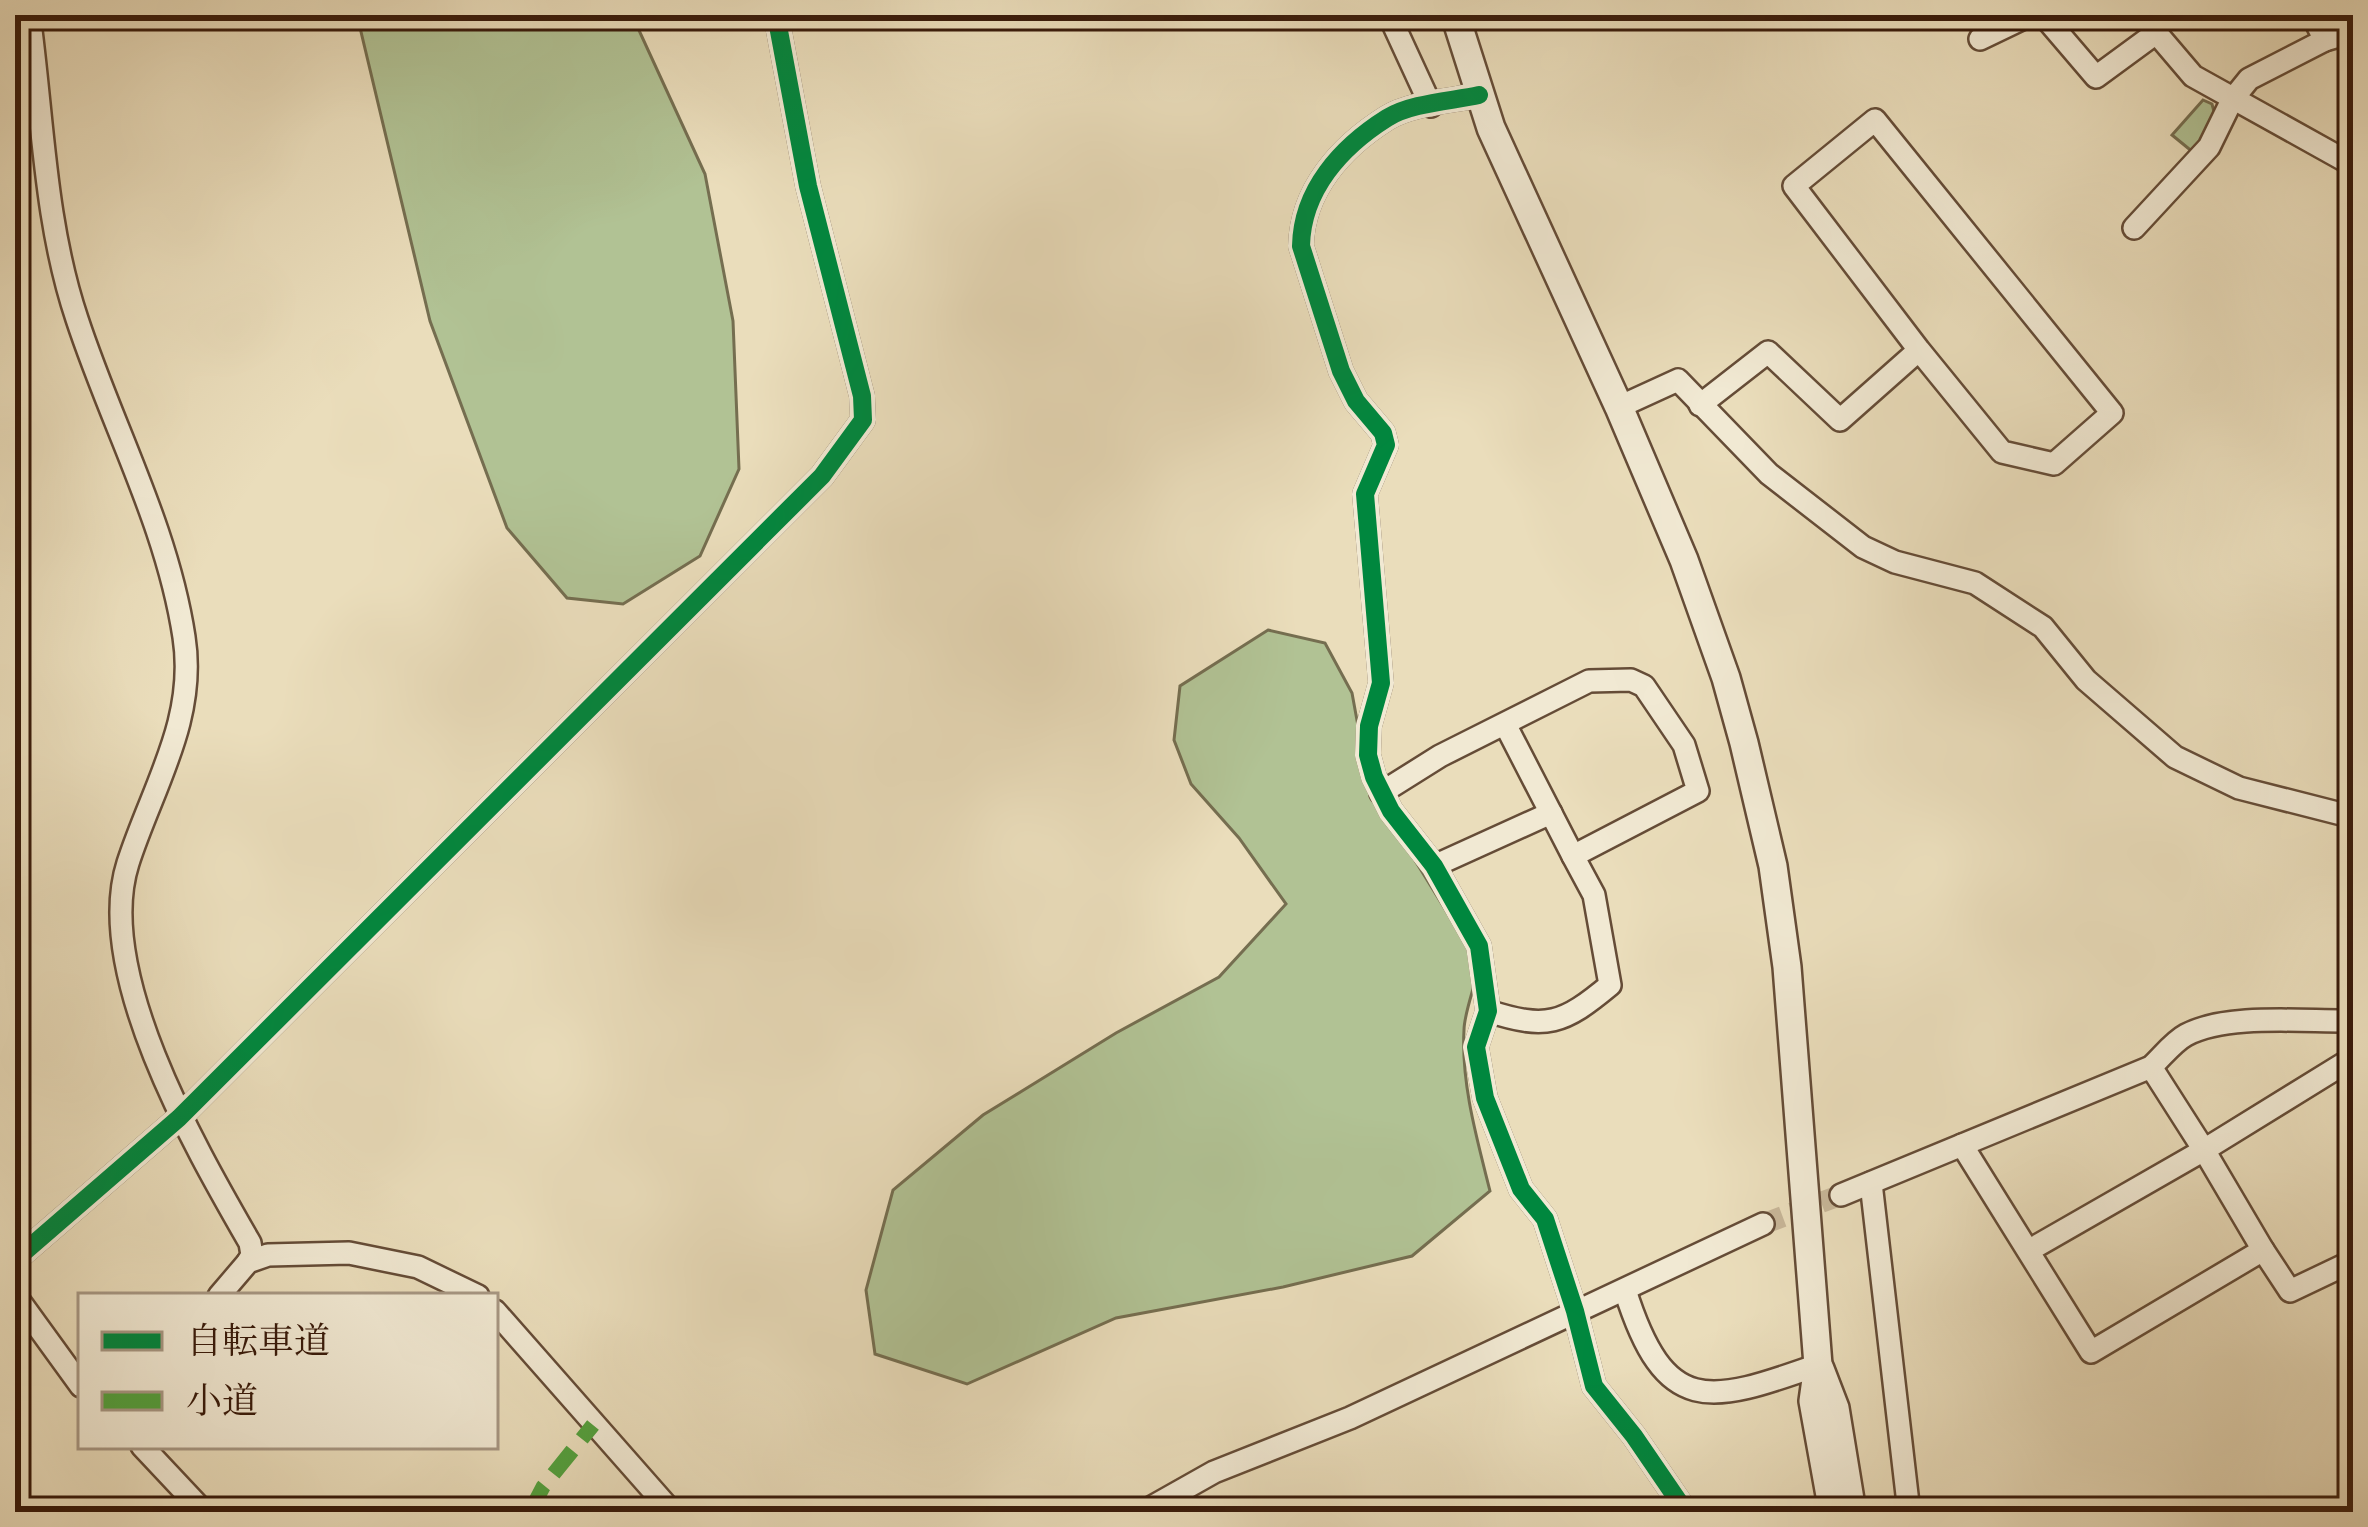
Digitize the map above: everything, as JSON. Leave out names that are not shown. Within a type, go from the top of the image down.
[{"type":"street","points":[[29,15],[38,111],[64,272],[77,320],[159,534],[184,636],[187,685],[178,731],[127,866],[120,934],[124,961],[179,1118],[250,1243],[252,1255],[222,1293]]},
{"type":"street","points":[[15,1260],[179,1118],[822,476],[863,421],[858,381],[808,186],[776,15]]},
{"type":"street","points":[[1389,15],[1430,106]]},
{"type":"street","points":[[1455,15],[1491,128],[1619,406],[1706,617],[1744,743],[1773,866],[1787,967],[1818,1365],[1813,1401],[1833,1512]]},
{"type":"street","points":[[1981,39],[2030,15]]},
{"type":"street","points":[[2043,15],[2096,77],[2149,24],[2193,76],[2353,165]]},
{"type":"street","points":[[2312,15],[2325,40]]},
{"type":"street","points":[[2134,228],[2157,188],[2210,146],[2232,100],[2249,79],[2325,40],[2353,32]]},
{"type":"street","points":[[1479,94],[1389,116],[1322,175],[1301,226],[1300,246],[1341,371],[1356,401],[1383,433],[1386,445],[1365,494],[1381,683],[1368,754],[1381,793],[1434,866],[1479,946],[1488,1011],[1476,1047],[1485,1098],[1521,1189],[1545,1219],[1594,1386],[1686,1512]]},
{"type":"street","points":[[1875,120],[2112,413],[2054,464],[2002,452],[1919,350],[1794,186],[1875,120]]},
{"type":"street","points":[[1700,405],[1768,352],[1840,419],[1919,350]]},
{"type":"street","points":[[1619,406],[1678,380],[1768,474],[1862,547],[1895,562],[1976,583],[2043,627],[2086,680],[2175,757],[2239,788],[2353,817]]},
{"type":"street","points":[[1381,793],[1440,756],[1588,681],[1631,680],[1644,686],[1684,745],[1698,791],[1573,856]]},
{"type":"street","points":[[1488,1011],[1531,1025],[1543,1023],[1583,1008],[1610,985],[1594,895],[1506,726]]},
{"type":"street","points":[[1434,866],[1551,812]]},
{"type":"street","points":[[1841,1195],[2151,1067],[2183,1036],[2212,1027],[2353,1021]]},
{"type":"street","points":[[2028,1251],[2353,1058]]},
{"type":"street","points":[[2151,1067],[2290,1291],[2353,1261]]},
{"type":"street","points":[[1962,1145],[2091,1352],[2263,1250]]},
{"type":"street","points":[[1871,1183],[1909,1512]]},
{"type":"street","points":[[1143,1512],[1214,1472],[1350,1418],[1762,1224]]},
{"type":"street","points":[[248,1262],[268,1255],[349,1253],[392,1259],[473,1293]]},
{"type":"street","points":[[1624,1290],[1649,1353],[1665,1374],[1686,1387],[1713,1394],[1748,1390],[1818,1365]]},
{"type":"street","points":[[15,1295],[78,1382]]},
{"type":"street","points":[[498,1313],[672,1512]]},
{"type":"street","points":[[1818,1365],[1835,1408],[1852,1512]]},
{"type":"street","points":[[145,1449],[204,1512]]},
{"type":"green space","points":[[357,15],[632,15],[705,174],[733,321],[739,469],[700,556],[623,604],[567,598],[507,528],[430,321]]},
{"type":"green space","points":[[2203,100],[2212,104],[2216,119],[2194,153],[2172,135]]},
{"type":"green space","points":[[1268,630],[1325,643],[1352,693],[1369,786],[1479,964],[1465,1023],[1465,1071],[1490,1191],[1412,1256],[1283,1287],[1116,1318],[967,1384],[875,1354],[866,1290],[893,1190],[983,1115],[1116,1033],[1219,977],[1286,904],[1239,838],[1191,784],[1174,740],[1180,686]]},
{"type":"tunnel","points":[[1763,1224],[1841,1195]]},
{"type":"marked path","points":[[530,1512],[543,1487],[593,1425]]},
{"type":"cycle path","points":[[15,1260],[179,1118],[822,476],[863,420],[862,396],[808,186],[776,15]]},
{"type":"cycle path","points":[[1479,95],[1408,109],[1370,130],[1327,172],[1303,226],[1301,246],[1341,371],[1356,401],[1383,433],[1386,445],[1365,494],[1381,683],[1369,726],[1368,755],[1391,811],[1434,866],[1479,946],[1488,1011],[1476,1047],[1485,1098],[1521,1189],[1545,1219],[1594,1386],[1686,1512]]}]
